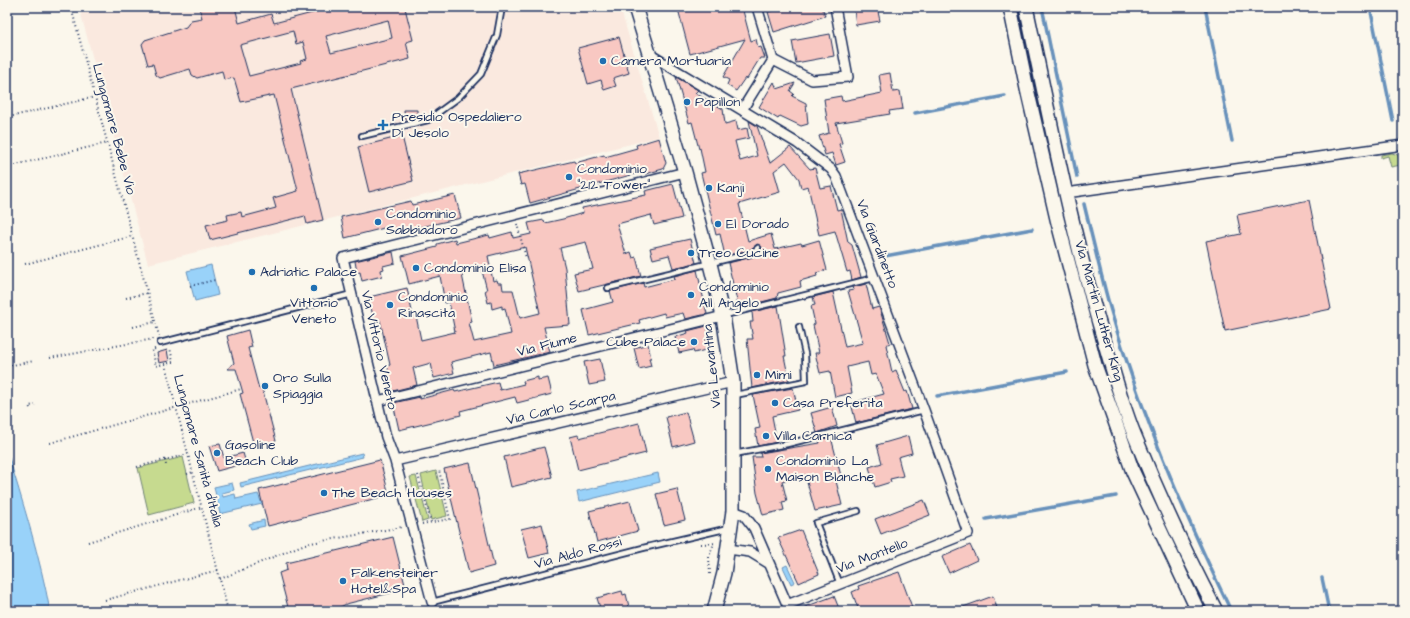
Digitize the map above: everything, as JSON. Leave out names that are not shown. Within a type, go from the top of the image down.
[{"type":"main road","name":"Via Levantina","points":[[635,7],[685,172],[710,264],[723,316],[733,382],[733,510],[728,549],[714,611]]},
{"type":"main road","name":"Via Martin Luther King","points":[[1010,7],[1027,90],[1095,365],[1133,472],[1198,611]]},
{"type":"main road","name":"Via Martin Luther King","points":[[1026,7],[1088,288],[1134,433],[1183,546],[1216,611]]},
{"type":"street","points":[[757,7],[773,60],[812,80],[848,77],[835,7]]},
{"type":"street","name":"Via Giardinetto","points":[[648,54],[797,143],[831,169],[836,176],[924,410],[968,533]]},
{"type":"street","points":[[742,110],[773,60]]},
{"type":"street","points":[[1066,193],[1403,145]]},
{"type":"street","name":"Via Vittorio Veneto","points":[[432,602],[395,461],[386,437],[343,258],[685,172]]},
{"type":"street","name":"Via Fiume","points":[[377,401],[723,316]]},
{"type":"street","name":"Via Carlo Scarpa","points":[[395,461],[733,382]]},
{"type":"street","points":[[733,510],[744,515],[760,540],[768,563],[788,608]]},
{"type":"street","name":"Via Montello","points":[[788,608],[840,584],[968,533]]},
{"type":"street","points":[[728,549],[750,552],[768,563]]},
{"type":"lane","points":[[362,136],[428,120],[458,98],[480,74],[497,35],[502,7]]},
{"type":"lane","points":[[608,288],[752,253],[758,248]]},
{"type":"lane","points":[[723,316],[874,278]]},
{"type":"lane","points":[[160,343],[352,294]]},
{"type":"lane","points":[[733,396],[806,381],[805,354],[799,327]]},
{"type":"lane","points":[[734,454],[787,444],[924,410]]},
{"type":"lane","points":[[840,584],[816,524],[858,511]]},
{"type":"lane","name":"Via Aldo Rossi","points":[[432,602],[731,527]]},
{"type":"path","name":"Lungomare Bebe Vio","points":[[71,7],[147,293]]},
{"type":"path","points":[[8,117],[96,97]]},
{"type":"path","points":[[7,167],[107,143]]},
{"type":"path","points":[[514,215],[526,258]]},
{"type":"path","points":[[25,264],[133,236]]},
{"type":"path","points":[[190,286],[215,280]]},
{"type":"path","points":[[126,298],[147,293],[160,343]]},
{"type":"path","points":[[133,327],[155,322]]},
{"type":"path","points":[[160,343],[152,350],[156,366],[173,362],[168,341]]},
{"type":"path","points":[[50,358],[160,343]]},
{"type":"path","points":[[7,366],[34,361]]},
{"type":"path","name":"Lungomare Sanità d'Italia","points":[[165,364],[228,611]]},
{"type":"path","points":[[50,443],[242,389]]},
{"type":"path","points":[[30,407],[34,405]]},
{"type":"path","points":[[137,467],[188,454]]},
{"type":"path","points":[[165,460],[166,465]]},
{"type":"path","points":[[220,579],[305,544],[450,519],[439,470]]},
{"type":"path","points":[[187,474],[193,472]]},
{"type":"path","points":[[418,475],[431,522]]},
{"type":"path","points":[[88,542],[202,507]]},
{"type":"path","points":[[708,557],[718,531]]},
{"type":"path","points":[[105,600],[218,570]]},
{"type":"shaded area","name":"Presidio Ospedaliero Di Jesolo","points":[[79,7],[620,7],[659,137],[148,264]]},
{"type":"green space","points":[[1392,153],[1398,155],[1401,165],[1391,167],[1388,156],[1381,158],[1381,155]]},
{"type":"green space","points":[[183,457],[194,503],[149,515],[138,468]]},
{"type":"green space","points":[[436,471],[447,516],[431,520],[421,475]]},
{"type":"green space","points":[[416,476],[428,520],[422,522],[410,477]]},
{"type":"water","points":[[211,265],[218,295],[195,301],[187,271]]},
{"type":"water","points":[[7,451],[36,550],[50,611],[7,611]]},
{"type":"water","points":[[362,453],[363,457],[241,487],[240,483]]},
{"type":"water","points":[[658,473],[660,482],[579,502],[577,492]]},
{"type":"water","points":[[232,483],[234,490],[222,493],[223,497],[235,494],[236,499],[258,494],[262,504],[220,514],[214,487]]},
{"type":"water","points":[[264,520],[265,526],[251,529],[249,524]]},
{"type":"water","points":[[787,565],[795,582],[791,584],[783,567]]},
{"type":"building","points":[[199,7],[235,7],[239,23],[271,14],[274,23],[335,7],[405,8],[413,40],[406,42],[410,59],[291,89],[323,220],[307,224],[305,216],[210,240],[206,225],[228,220],[227,215],[241,212],[242,217],[276,208],[273,198],[298,191],[274,95],[241,102],[234,78],[224,80],[222,71],[197,78],[192,75],[190,69],[160,78],[156,75],[153,64],[148,65],[142,44],[145,40],[186,27],[191,20],[202,18]],"holes":[[[388,20],[392,38],[331,53],[326,36]],[[293,31],[296,44],[303,42],[307,59],[300,61],[301,63],[249,76],[240,45]]]},
{"type":"building","points":[[687,7],[742,7],[751,41],[756,39],[758,48],[761,47],[765,58],[760,58],[747,79],[745,78],[736,91],[727,85],[729,80],[723,77],[745,39],[690,54],[678,9]]},
{"type":"building","points":[[783,7],[822,7],[825,16],[774,32],[768,12]]},
{"type":"building","points":[[858,7],[877,7],[880,21],[856,25],[854,9]]},
{"type":"building","points":[[830,34],[834,56],[796,63],[792,41]]},
{"type":"building","name":"Camera Mortuaria","points":[[619,37],[629,73],[613,78],[616,86],[604,90],[601,80],[588,84],[578,48]]},
{"type":"building","points":[[890,73],[893,92],[900,91],[903,109],[889,111],[890,114],[836,123],[842,143],[839,144],[845,162],[836,165],[832,153],[825,155],[819,136],[829,133],[824,99],[841,96],[842,101],[882,93],[879,75]]},
{"type":"building","points":[[676,77],[698,90],[695,93],[723,109],[725,124],[736,121],[738,130],[747,128],[749,138],[735,141],[740,161],[757,156],[749,121],[757,126],[770,163],[790,147],[810,169],[815,168],[820,188],[831,186],[837,210],[841,209],[848,242],[852,245],[861,277],[852,280],[850,271],[847,272],[835,231],[819,235],[808,186],[801,188],[799,179],[786,162],[774,171],[780,192],[739,204],[748,241],[771,234],[775,249],[801,243],[802,245],[819,240],[827,270],[816,273],[817,276],[800,281],[801,287],[778,293],[777,298],[750,305],[750,303],[738,305],[728,263],[753,257],[761,251],[762,247],[757,244],[750,250],[725,256],[720,234],[716,235],[701,173],[705,172],[700,148],[699,149],[692,122],[689,123]]},
{"type":"building","points":[[774,82],[777,89],[795,83],[790,91],[794,94],[792,96],[806,103],[808,124],[801,126],[780,116],[778,119],[759,107]]},
{"type":"building","points":[[404,110],[417,110],[417,119],[405,119]]},
{"type":"building","points":[[402,136],[413,181],[369,192],[358,147]]},
{"type":"building","points":[[659,138],[666,163],[663,169],[645,174],[644,172],[627,176],[530,203],[525,184],[521,185],[518,174],[574,161],[575,163],[604,155],[605,157],[637,148],[636,145]]},
{"type":"building","points":[[673,184],[682,218],[654,225],[651,215],[617,224],[626,254],[631,252],[633,258],[636,257],[641,276],[579,291],[574,273],[593,269],[586,242],[560,248],[565,268],[570,325],[544,327],[550,352],[494,365],[491,352],[451,362],[454,373],[434,378],[431,363],[413,368],[417,385],[389,392],[385,374],[389,373],[387,366],[390,365],[380,320],[374,322],[369,297],[407,288],[413,316],[416,316],[421,340],[455,332],[449,302],[445,303],[440,276],[409,284],[402,256],[437,247],[437,244],[455,239],[456,243],[489,235],[490,238],[512,232],[513,238],[531,234],[528,223],[544,220],[545,223],[563,219],[583,213],[582,208],[646,195],[645,191]],"holes":[[[525,247],[540,313],[520,318],[513,290],[503,290],[502,283],[498,283],[497,280],[493,281],[488,256]],[[478,265],[479,268],[481,267],[487,290],[485,290],[488,303],[491,302],[492,309],[502,306],[502,309],[505,308],[511,334],[474,342],[469,323],[472,322],[461,270]]]},
{"type":"building","name":"Condominio Sabbiadoro","points":[[455,195],[461,218],[390,234],[388,227],[345,238],[341,217],[411,201],[412,205]]},
{"type":"building","points":[[1309,200],[1331,309],[1225,331],[1206,241],[1241,234],[1237,215]]},
{"type":"building","points":[[690,239],[696,263],[673,268],[669,255],[653,259],[650,248]]},
{"type":"building","points":[[393,252],[395,263],[383,266],[384,269],[381,270],[382,276],[362,281],[360,272],[357,273],[355,261]]},
{"type":"building","points":[[697,270],[707,314],[685,319],[683,313],[665,317],[664,313],[639,320],[640,323],[589,335],[583,310],[613,302],[610,291],[643,283],[644,287],[675,279],[674,276]]},
{"type":"building","points":[[866,284],[872,309],[879,307],[890,343],[886,345],[892,372],[896,370],[905,392],[907,391],[912,409],[856,423],[851,403],[884,394],[876,374],[871,375],[868,362],[847,367],[852,393],[835,397],[830,371],[820,373],[815,353],[819,353],[813,325],[815,324],[811,306],[815,305],[813,297],[833,292],[845,347],[863,343],[848,291],[854,290],[853,287]]},
{"type":"building","points":[[778,306],[786,356],[784,356],[789,380],[752,388],[747,339],[753,339],[750,322],[753,322],[752,312]]},
{"type":"building","name":"Cube Palace","points":[[707,326],[713,348],[694,353],[693,350],[679,353],[675,337],[688,333],[687,331]]},
{"type":"building","points":[[248,330],[252,347],[248,348],[259,389],[262,388],[276,441],[254,446],[240,394],[243,393],[236,369],[227,369],[234,363],[227,336]]},
{"type":"building","points":[[648,344],[651,366],[639,369],[634,348]]},
{"type":"building","points":[[167,350],[169,361],[159,363],[157,353]]},
{"type":"building","points":[[600,359],[605,382],[589,385],[584,362]]},
{"type":"building","points":[[538,377],[538,380],[548,378],[552,394],[517,403],[515,397],[460,411],[461,415],[399,430],[393,403],[420,397],[420,399],[454,390],[455,392],[498,382],[500,390],[524,384],[523,381]]},
{"type":"building","name":"Casa Preferita","points":[[793,388],[798,410],[772,416],[777,442],[758,446],[755,429],[760,428],[753,395]]},
{"type":"building","points":[[832,407],[837,426],[817,433],[811,413]]},
{"type":"building","points":[[686,412],[694,441],[673,447],[666,417]]},
{"type":"building","points":[[639,423],[646,453],[578,470],[570,437],[578,435],[579,438]]},
{"type":"building","points":[[908,436],[912,453],[898,457],[903,476],[890,479],[891,482],[875,487],[869,467],[882,463],[877,445]]},
{"type":"building","points":[[831,437],[841,476],[835,477],[842,505],[815,511],[805,475],[782,481],[787,501],[782,502],[784,510],[763,515],[757,493],[752,457],[761,457],[760,453],[820,443],[819,440]]},
{"type":"building","points":[[220,444],[224,458],[243,453],[246,463],[217,471],[209,446]]},
{"type":"building","points":[[544,447],[552,477],[511,487],[504,457]]},
{"type":"building","name":"The Beach Houses","points":[[380,460],[389,495],[268,526],[259,490]]},
{"type":"building","points":[[470,463],[494,566],[469,573],[444,469]]},
{"type":"building","points":[[677,489],[685,520],[664,525],[656,494]]},
{"type":"building","points":[[924,500],[930,515],[881,534],[875,519]]},
{"type":"building","points":[[630,501],[638,531],[597,542],[589,511]]},
{"type":"building","points":[[542,524],[549,553],[529,558],[521,529]]},
{"type":"building","points":[[801,530],[819,574],[799,583],[778,538]]},
{"type":"building","name":"Falkensteiner Hotel&Spa","points":[[393,537],[406,589],[346,604],[333,611],[289,611],[279,573],[287,570],[286,563]]},
{"type":"building","points":[[970,545],[977,560],[949,573],[942,557]]},
{"type":"building","points":[[899,572],[912,607],[900,611],[859,611],[852,592],[859,589],[858,586]]},
{"type":"building","points":[[622,591],[623,595],[626,594],[630,611],[601,611],[597,598]]},
{"type":"building","points":[[834,596],[840,611],[797,611],[797,610]]},
{"type":"building","points":[[993,596],[998,611],[955,611],[955,610]]},
{"type":"waterway","points":[[1042,7],[1077,177]]},
{"type":"waterway","points":[[1205,7],[1232,141]]},
{"type":"waterway","points":[[1370,7],[1393,121]]},
{"type":"waterway","points":[[915,113],[1005,96]]},
{"type":"waterway","points":[[1084,204],[1109,304],[1148,422],[1179,498],[1231,611]]},
{"type":"waterway","points":[[885,256],[1032,229]]},
{"type":"waterway","points":[[937,396],[1067,372]]},
{"type":"waterway","points":[[986,519],[1116,496]]},
{"type":"waterway","points":[[1322,578],[1329,611]]},
{"type":"place","name":"Camera Mortuaria","points":[[603,61]]},
{"type":"place","name":"Papillon","points":[[687,102]]},
{"type":"place","name":"Presidio Ospedaliero Di Jesolo","points":[[383,125]]},
{"type":"place","name":"Condominio \"212 Tower\"","points":[[569,177]]},
{"type":"place","name":"Kanji","points":[[709,188]]},
{"type":"place","name":"Condominio Sabbiadoro","points":[[378,222]]},
{"type":"place","name":"El Dorado","points":[[718,224]]},
{"type":"place","name":"Treo Cucine","points":[[691,253]]},
{"type":"place","name":"Condominio Elisa","points":[[416,268]]},
{"type":"place","name":"Adriatic Palace","points":[[252,272]]},
{"type":"place","name":"Vittorio Veneto","points":[[314,288]]},
{"type":"place","name":"Condominio All Angelo","points":[[691,295]]},
{"type":"place","name":"Condominio Rinascita","points":[[390,305]]},
{"type":"place","name":"Cube Palace","points":[[694,342]]},
{"type":"place","name":"Mimi","points":[[757,375]]},
{"type":"place","name":"Oro Sulla Spiaggia","points":[[265,386]]},
{"type":"place","name":"Casa Preferita","points":[[775,403]]},
{"type":"place","name":"Villa Carnica","points":[[766,436]]},
{"type":"place","name":"Gasoline Beach Club","points":[[217,453]]},
{"type":"place","name":"Condominio La Maison Blanche","points":[[768,469]]},
{"type":"place","name":"The Beach Houses","points":[[324,493]]},
{"type":"place","name":"Falkensteiner Hotel&Spa","points":[[343,581]]}]
